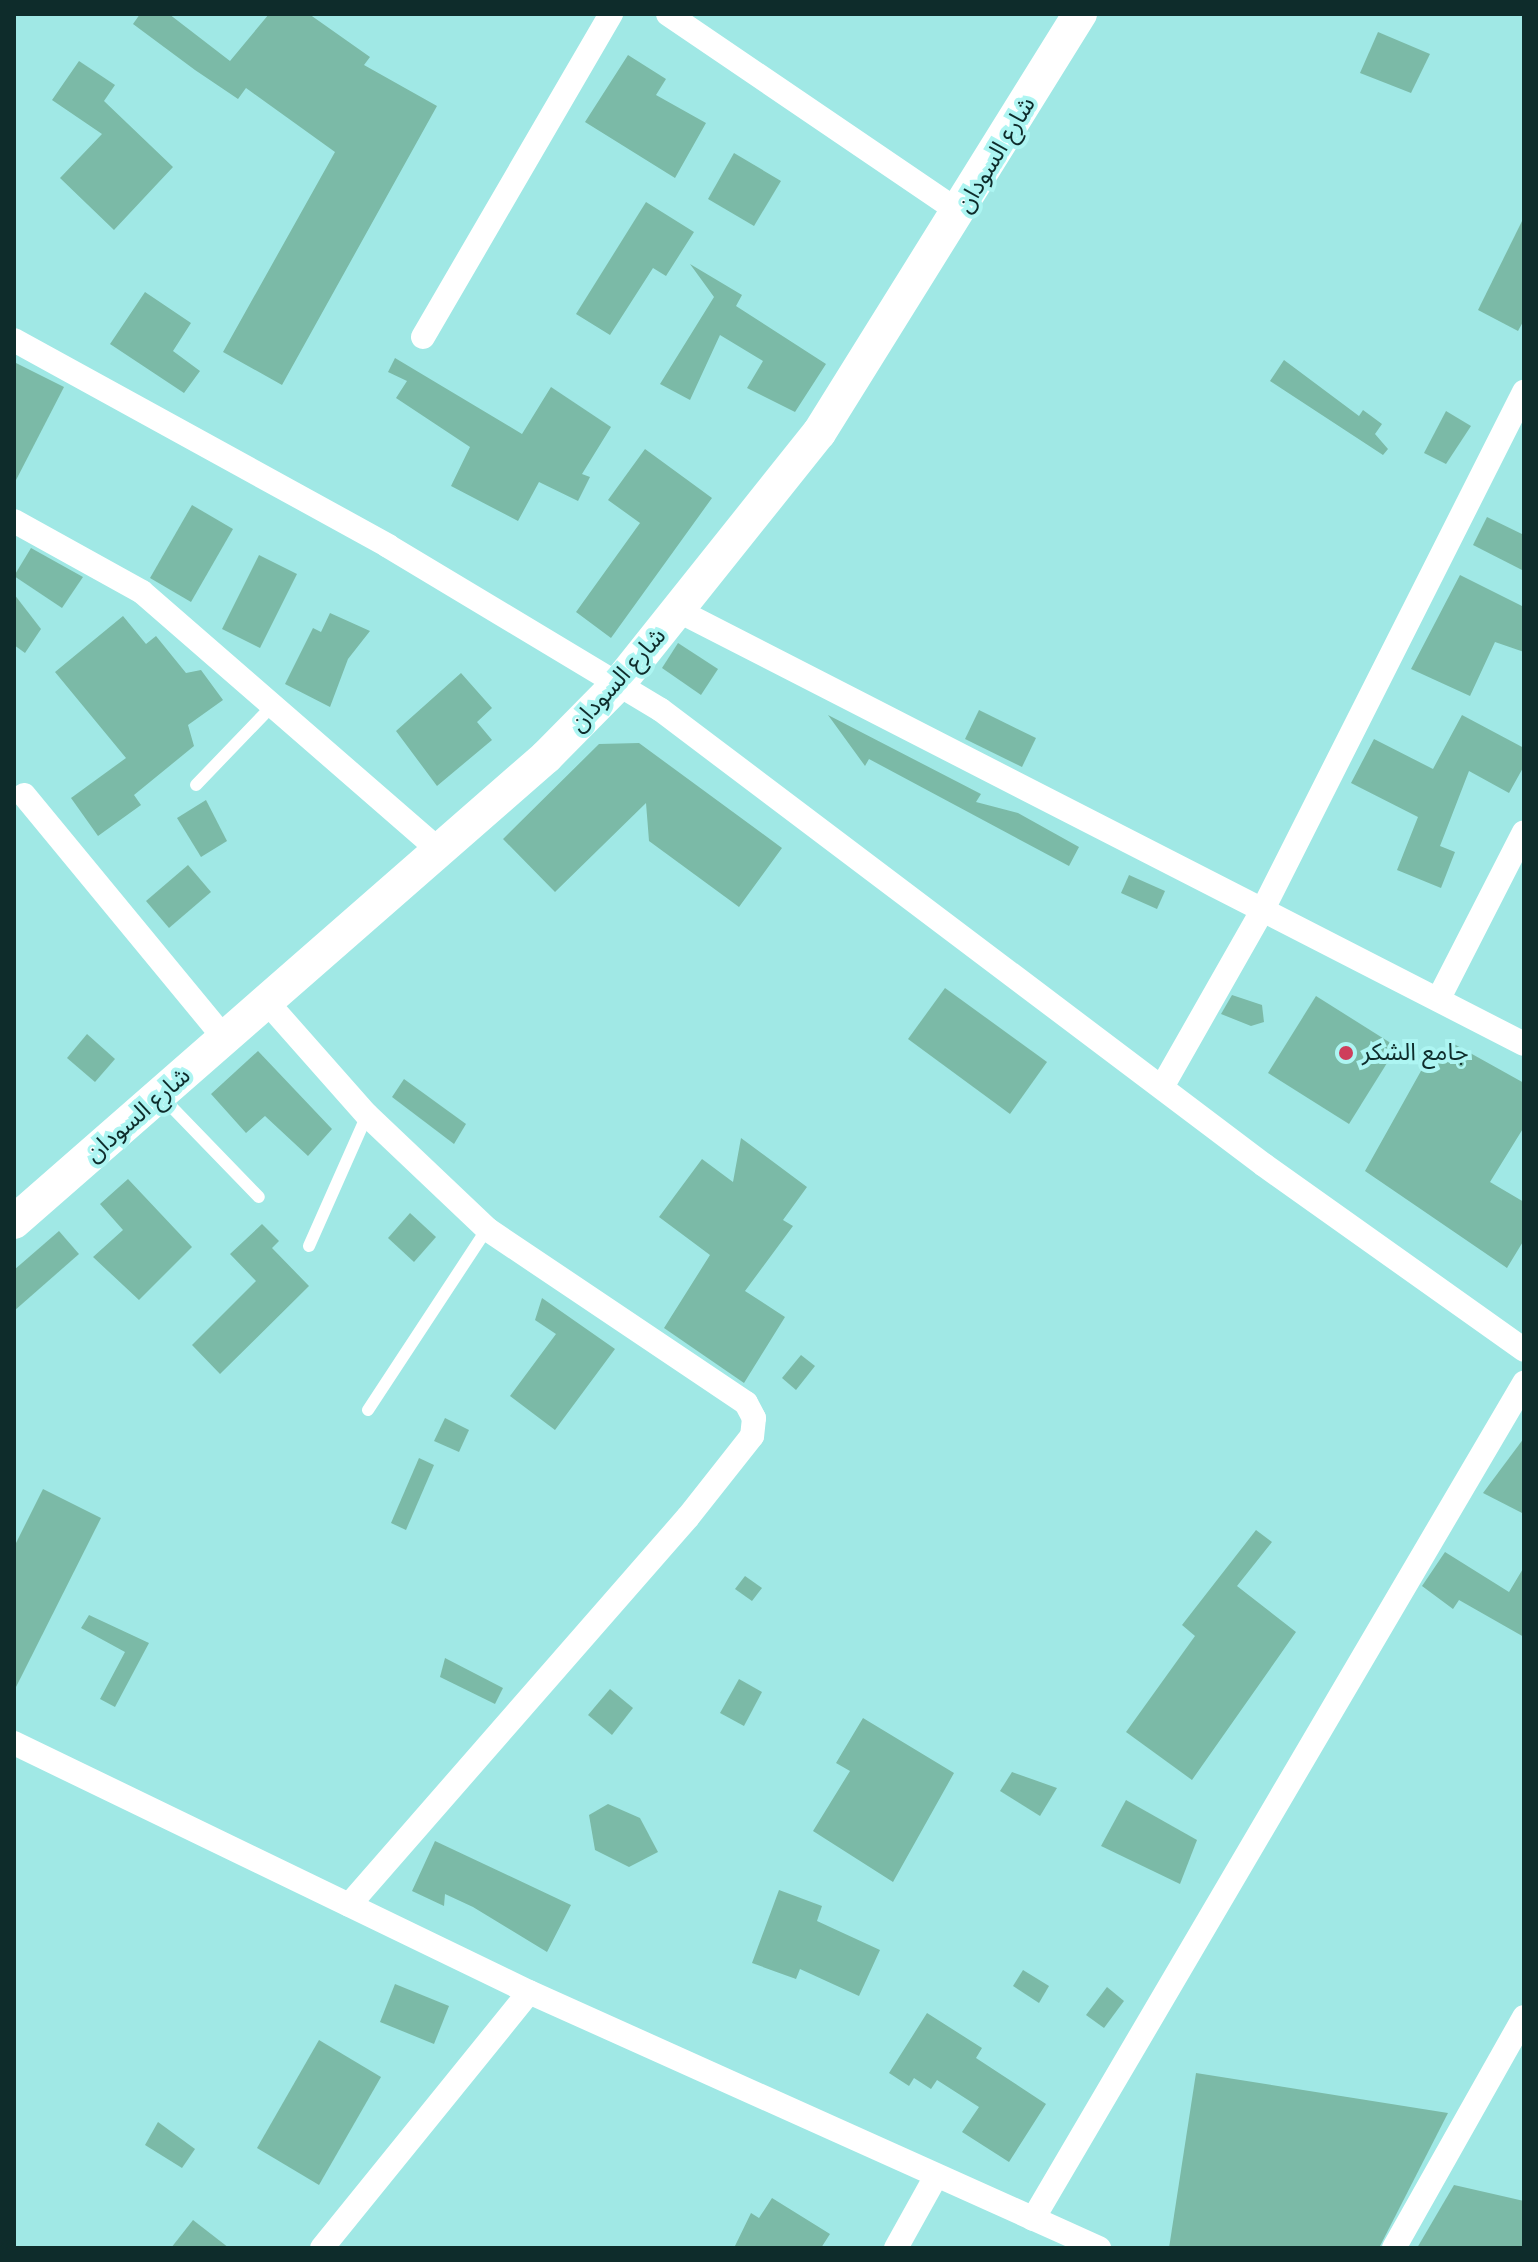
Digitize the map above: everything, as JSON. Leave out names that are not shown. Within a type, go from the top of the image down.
[{"type":"main road","name":"شارع السودان","points":[[14,1222],[440,851],[620,682],[819,433],[961,213],[1080,14]]},
{"type":"street","points":[[423,337],[611,14]]},
{"type":"street","points":[[668,14],[961,213]]},
{"type":"street","points":[[14,340],[620,682],[1162,1087],[1524,1350]]},
{"type":"street","points":[[1162,1087],[1261,913],[1524,392]]},
{"type":"street","points":[[14,521],[142,592],[440,851]]},
{"type":"street","points":[[679,611],[1261,913],[1439,998],[1524,1044]]},
{"type":"street","points":[[24,795],[225,1039]]},
{"type":"street","points":[[1439,998],[1524,832]]},
{"type":"street","points":[[266,1001],[367,1115],[487,1229],[746,1403],[754,1428],[688,1517],[349,1905]]},
{"type":"street","points":[[1033,2219],[1524,1383]]},
{"type":"street","points":[[14,1743],[529,1992],[1099,2248]]},
{"type":"street","points":[[322,2248],[529,1992]]},
{"type":"street","points":[[1394,2248],[1524,2017]]},
{"type":"street","points":[[896,2248],[936,2176]]},
{"type":"lane","points":[[196,785],[274,704]]},
{"type":"lane","points":[[160,1095],[259,1197]]},
{"type":"lane","points":[[309,1246],[367,1115]]},
{"type":"lane","points":[[368,1410],[487,1229]]},
{"type":"building","points":[[140,14],[169,14],[230,61],[269,14],[309,14],[370,57],[364,65],[437,106],[282,385],[223,352],[335,152],[246,88],[238,99],[195,70],[133,24]]},
{"type":"building","points":[[1378,32],[1430,54],[1411,93],[1360,73]]},
{"type":"building","points":[[628,55],[666,79],[656,95],[706,123],[675,178],[585,122]]},
{"type":"building","points":[[79,61],[115,85],[104,101],[173,167],[114,230],[60,178],[102,134],[52,100]]},
{"type":"building","points":[[734,153],[781,181],[754,226],[708,199]]},
{"type":"building","points":[[646,202],[694,232],[666,276],[653,268],[610,335],[576,314]]},
{"type":"building","points":[[1524,217],[1524,320],[1518,331],[1478,310]]},
{"type":"building","points":[[690,264],[742,295],[736,306],[826,364],[795,412],[747,388],[763,361],[720,335],[690,400],[660,384],[714,297]]},
{"type":"building","points":[[145,292],[191,323],[173,351],[200,371],[184,393],[110,344]]},
{"type":"building","points":[[395,358],[522,434],[551,387],[611,427],[582,474],[590,477],[578,501],[539,482],[518,521],[451,486],[470,447],[396,398],[407,381],[388,372]]},
{"type":"building","points":[[1284,360],[1359,416],[1363,410],[1382,424],[1375,434],[1388,449],[1383,455],[1270,381]]},
{"type":"building","points":[[14,362],[64,387],[14,484]]},
{"type":"building","points":[[1446,411],[1471,426],[1446,464],[1424,453]]},
{"type":"building","points":[[645,449],[712,498],[611,638],[576,612],[640,523],[608,500]]},
{"type":"building","points":[[192,505],[233,529],[191,602],[150,578]]},
{"type":"building","points":[[1487,517],[1524,535],[1524,571],[1473,545]]},
{"type":"building","points":[[31,548],[83,577],[62,608],[14,576]]},
{"type":"building","points":[[259,555],[297,574],[260,648],[222,629]]},
{"type":"building","points":[[1460,575],[1524,607],[1524,652],[1495,642],[1470,696],[1411,669]]},
{"type":"building","points":[[14,594],[41,629],[25,653],[14,645]]},
{"type":"building","points":[[330,613],[370,631],[348,659],[330,707],[285,684],[313,628],[321,632]]},
{"type":"building","points":[[123,616],[146,644],[156,636],[186,673],[201,670],[223,700],[188,725],[194,746],[134,795],[141,805],[98,836],[71,798],[126,758],[55,672]]},
{"type":"building","points":[[678,643],[718,669],[701,695],[662,668]]},
{"type":"building","points":[[461,673],[492,708],[477,722],[492,740],[437,786],[396,731]]},
{"type":"building","points":[[979,710],[1036,738],[1022,767],[965,739]]},
{"type":"building","points":[[828,715],[981,794],[976,802],[1018,813],[1079,847],[1069,866],[869,759],[865,766]]},
{"type":"building","points":[[1462,715],[1524,748],[1524,766],[1509,793],[1469,771],[1440,846],[1455,852],[1441,888],[1397,870],[1418,817],[1351,783],[1374,739],[1433,769]]},
{"type":"building","points":[[639,743],[782,848],[739,907],[649,841],[646,803],[555,892],[503,839],[599,744]]},
{"type":"building","points":[[206,800],[227,841],[201,857],[177,818]]},
{"type":"building","points":[[188,865],[211,892],[169,928],[146,901]]},
{"type":"building","points":[[1129,875],[1165,891],[1157,909],[1121,893]]},
{"type":"building","points":[[945,988],[1047,1062],[1010,1114],[908,1039]]},
{"type":"building","points":[[1232,995],[1262,1005],[1264,1022],[1251,1026],[1221,1014]]},
{"type":"building","points":[[1316,996],[1397,1047],[1349,1124],[1268,1073]]},
{"type":"building","points":[[87,1034],[115,1059],[95,1082],[67,1058]]},
{"type":"building","points":[[1454,1044],[1524,1083],[1524,1127],[1490,1182],[1524,1202],[1524,1240],[1507,1268],[1365,1171],[1431,1053],[1444,1060]]},
{"type":"building","points":[[258,1051],[332,1129],[308,1156],[265,1116],[246,1133],[211,1094]]},
{"type":"building","points":[[404,1079],[466,1124],[454,1144],[392,1097]]},
{"type":"building","points":[[741,1138],[807,1187],[783,1220],[793,1226],[745,1291],[785,1317],[744,1383],[664,1328],[710,1255],[659,1217],[702,1159],[733,1182]]},
{"type":"building","points":[[128,1179],[192,1247],[139,1300],[93,1257],[123,1230],[100,1204]]},
{"type":"building","points":[[410,1213],[436,1237],[414,1262],[388,1238]]},
{"type":"building","points":[[262,1224],[279,1241],[272,1248],[309,1286],[220,1374],[192,1345],[256,1281],[230,1254]]},
{"type":"building","points":[[59,1231],[79,1254],[14,1311],[14,1270]]},
{"type":"building","points":[[542,1298],[615,1349],[555,1430],[510,1396],[556,1334],[535,1320]]},
{"type":"building","points":[[801,1355],[815,1366],[796,1390],[782,1378]]},
{"type":"building","points":[[445,1418],[469,1430],[459,1452],[434,1441]]},
{"type":"building","points":[[1524,1438],[1524,1514],[1483,1493]]},
{"type":"building","points":[[419,1458],[434,1465],[406,1530],[391,1523]]},
{"type":"building","points":[[43,1489],[101,1518],[14,1691],[14,1547]]},
{"type":"building","points":[[1256,1530],[1272,1542],[1237,1586],[1296,1632],[1192,1780],[1126,1732],[1195,1636],[1182,1625]]},
{"type":"building","points":[[1445,1552],[1509,1592],[1524,1567],[1524,1637],[1459,1600],[1453,1609],[1422,1586]]},
{"type":"building","points":[[745,1576],[762,1588],[752,1601],[735,1589]]},
{"type":"building","points":[[89,1615],[149,1643],[115,1707],[100,1699],[125,1652],[81,1628]]},
{"type":"building","points":[[445,1658],[503,1688],[495,1704],[440,1677]]},
{"type":"building","points":[[739,1679],[762,1692],[744,1726],[720,1713]]},
{"type":"building","points":[[610,1689],[633,1708],[612,1735],[588,1715]]},
{"type":"building","points":[[863,1718],[954,1773],[893,1882],[813,1831],[850,1771],[836,1763]]},
{"type":"building","points":[[1012,1772],[1057,1788],[1040,1816],[1000,1791]]},
{"type":"building","points":[[1126,1800],[1197,1840],[1180,1884],[1101,1846]]},
{"type":"building","points":[[608,1804],[640,1818],[658,1852],[629,1867],[595,1850],[589,1815]]},
{"type":"building","points":[[435,1841],[571,1905],[547,1952],[473,1907],[445,1894],[444,1906],[412,1891]]},
{"type":"building","points":[[779,1890],[822,1906],[817,1921],[880,1950],[859,1996],[800,1969],[796,1979],[752,1963]]},
{"type":"building","points":[[1023,1970],[1049,1986],[1039,2003],[1013,1986]]},
{"type":"building","points":[[395,1984],[449,2006],[434,2044],[380,2022]]},
{"type":"building","points":[[1107,1987],[1124,2001],[1104,2028],[1086,2015]]},
{"type":"building","points":[[927,2013],[982,2048],[976,2058],[1046,2104],[1009,2162],[962,2132],[979,2107],[937,2080],[931,2089],[914,2078],[909,2086],[889,2073]]},
{"type":"building","points":[[319,2040],[381,2077],[319,2185],[257,2148]]},
{"type":"building","points":[[1196,2073],[1448,2113],[1379,2248],[1169,2248]]},
{"type":"building","points":[[158,2122],[195,2149],[182,2168],[145,2145]]},
{"type":"building","points":[[1454,2185],[1524,2201],[1524,2248],[1417,2248]]},
{"type":"building","points":[[772,2198],[830,2234],[821,2248],[734,2248],[751,2213],[759,2218]]},
{"type":"building","points":[[193,2220],[229,2248],[171,2248]]},
{"type":"place","name":"جامع الشكر","points":[[1346,1053]]}]
